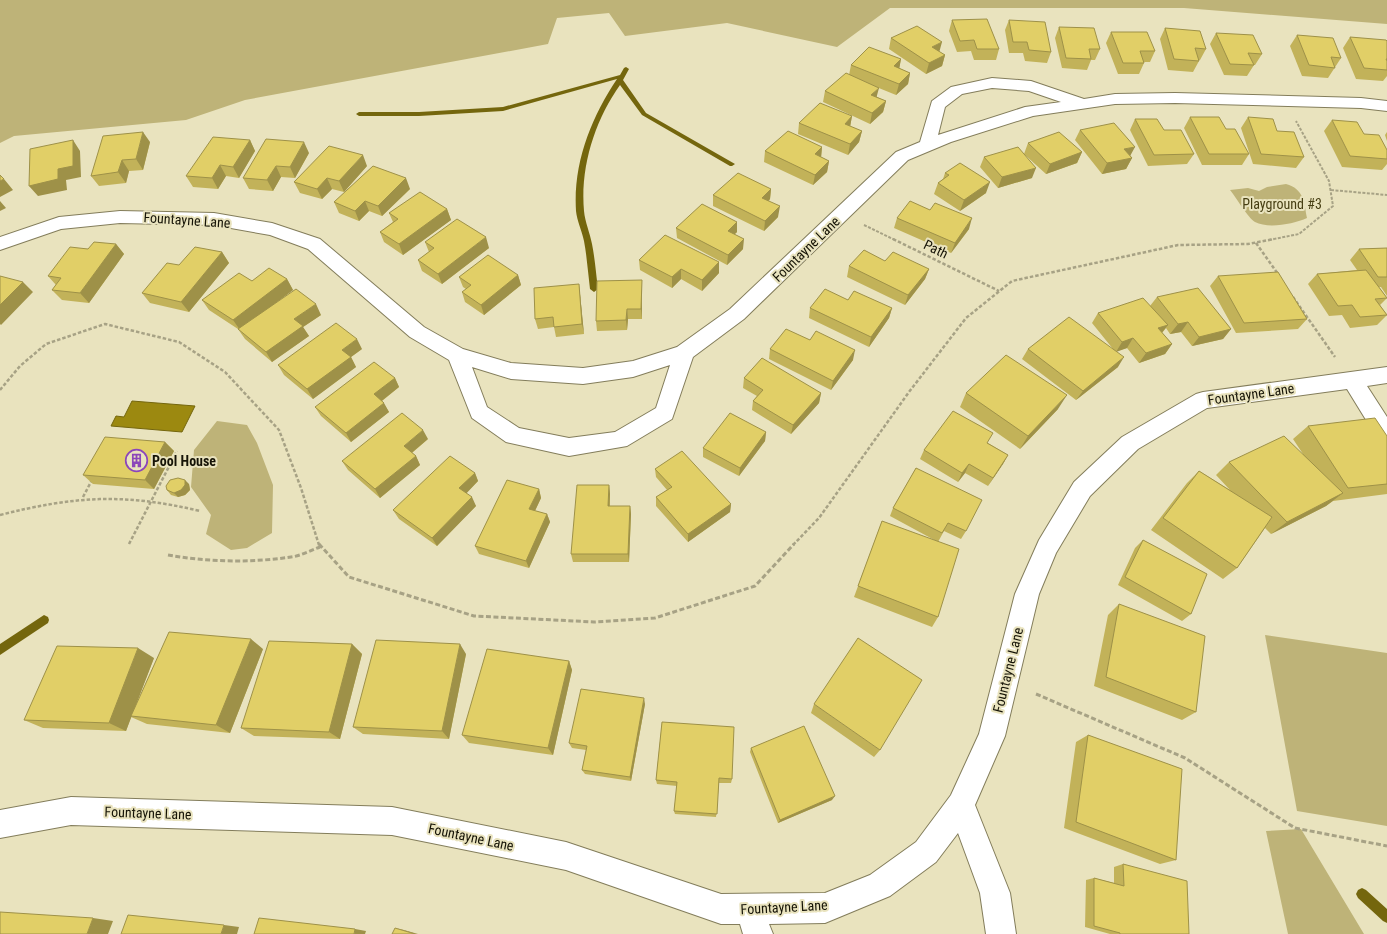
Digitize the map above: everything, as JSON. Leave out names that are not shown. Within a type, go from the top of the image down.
[{"type":"street","name":"Fountayne Lane","points":[[927,146],[938,105],[957,90],[992,83],[1031,86],[1081,104]]},
{"type":"street","name":"Fountayne Lane","points":[[0,244],[59,223],[120,217],[214,219],[272,230],[314,244],[417,332],[457,355],[511,371],[583,376],[633,369],[684,353],[737,314],[902,156],[944,138],[1031,111],[1115,99],[1175,98],[1361,103],[1387,106]]},
{"type":"street","points":[[457,355],[479,412],[514,436],[569,447],[619,440],[665,413],[684,353]]},
{"type":"street","name":"Fountayne Lane","points":[[0,824],[71,811],[392,821],[566,856],[721,908],[754,922],[825,908],[880,886],[926,852],[961,804],[992,736],[1027,594],[1047,547],[1082,489],[1130,443],[1203,400],[1387,375]]},
{"type":"street","points":[[1352,380],[1387,435]]},
{"type":"street","points":[[961,804],[995,893],[1001,934]]},
{"type":"path","points":[[1331,190],[1387,195]]},
{"type":"path","name":"Path","points":[[864,225],[999,291]]},
{"type":"path","points":[[1256,243],[1282,281]]},
{"type":"path","points":[[1291,293],[1335,357]]},
{"type":"path","points":[[129,544],[177,451]]},
{"type":"path","points":[[83,498],[94,477]]},
{"type":"path","points":[[0,515],[42,505],[83,498],[116,497],[152,500],[200,511]]},
{"type":"path","points":[[168,555],[196,560],[227,561],[292,557],[320,547]]},
{"type":"path","points":[[1036,694],[1185,758],[1295,828],[1387,846]]},
{"type":"green space","points":[[0,0],[1387,0],[1387,24],[1184,8],[890,8],[837,47],[727,23],[625,36],[609,13],[557,18],[548,44],[245,100],[186,120],[14,136],[0,143]]},
{"type":"green space","name":"Playground #3","points":[[1286,184],[1292,186],[1300,193],[1304,202],[1307,218],[1281,225],[1260,224],[1252,220],[1230,190],[1248,188],[1259,191],[1267,187]]},
{"type":"green space","points":[[217,421],[247,425],[257,443],[273,485],[272,533],[247,548],[231,550],[206,534],[211,515],[191,487],[194,450]]},
{"type":"green space","points":[[1265,635],[1387,653],[1387,826],[1297,811]]},
{"type":"green space","points":[[1301,829],[1364,934],[1288,934],[1266,831]]},
{"type":"shaded area","points":[[132,401],[195,406],[182,432],[111,426],[116,416],[124,417]]},
{"type":"building","points":[[987,19],[999,49],[977,49],[974,40],[960,41],[952,20]]},
{"type":"building","points":[[1009,20],[1045,22],[1051,52],[1029,50],[1027,42],[1013,42]]},
{"type":"building","points":[[917,26],[942,42],[932,47],[945,55],[929,63],[891,38]]},
{"type":"building","points":[[1059,27],[1094,28],[1100,49],[1089,49],[1091,59],[1066,58]]},
{"type":"building","points":[[1165,28],[1200,31],[1206,49],[1195,48],[1199,61],[1174,59]]},
{"type":"building","points":[[1111,32],[1147,32],[1155,51],[1140,51],[1144,63],[1123,63]]},
{"type":"building","points":[[1216,33],[1253,35],[1262,54],[1248,53],[1254,65],[1230,64]]},
{"type":"building","points":[[1297,35],[1333,38],[1341,58],[1331,57],[1335,68],[1309,65]]},
{"type":"building","points":[[1350,37],[1386,40],[1387,70],[1364,68]]},
{"type":"building","points":[[869,47],[901,59],[894,66],[910,73],[899,84],[851,65]]},
{"type":"building","points":[[846,73],[879,88],[871,95],[886,101],[872,113],[825,91]]},
{"type":"building","points":[[820,103],[852,116],[845,124],[862,131],[850,144],[799,123]]},
{"type":"building","points":[[1190,117],[1219,117],[1226,129],[1235,129],[1249,154],[1209,154]]},
{"type":"building","points":[[1248,117],[1273,119],[1277,131],[1294,132],[1304,157],[1261,154]]},
{"type":"building","points":[[1135,119],[1157,119],[1164,130],[1181,130],[1194,154],[1154,155]]},
{"type":"building","points":[[1332,120],[1357,122],[1364,134],[1379,135],[1387,150],[1387,159],[1350,156]]},
{"type":"building","points":[[1114,123],[1135,147],[1124,149],[1132,158],[1107,163],[1080,130]]},
{"type":"building","points":[[788,131],[822,147],[815,154],[829,161],[815,175],[765,151]]},
{"type":"building","points":[[143,132],[136,159],[122,160],[118,172],[91,176],[103,136]]},
{"type":"building","points":[[1059,132],[1082,152],[1050,164],[1028,143]]},
{"type":"building","points":[[213,137],[250,140],[233,167],[220,165],[212,178],[186,176]]},
{"type":"building","points":[[266,139],[304,142],[290,167],[276,166],[267,180],[243,178]]},
{"type":"building","points":[[73,140],[73,166],[58,169],[58,179],[29,186],[30,149]]},
{"type":"building","points":[[329,146],[363,155],[339,181],[327,178],[317,189],[294,182]]},
{"type":"building","points":[[1018,147],[1036,168],[1002,177],[984,157]]},
{"type":"building","points":[[960,163],[990,182],[964,200],[938,183],[949,175],[945,173]]},
{"type":"building","points":[[373,166],[406,178],[378,206],[365,201],[355,211],[334,202]]},
{"type":"building","points":[[738,173],[771,189],[762,198],[780,206],[765,221],[713,195]]},
{"type":"building","points":[[0,175],[4,179],[0,181]]},
{"type":"building","points":[[420,192],[447,209],[399,244],[380,232],[398,219],[389,213]]},
{"type":"building","points":[[910,201],[930,210],[935,203],[972,218],[955,243],[897,218]]},
{"type":"building","points":[[702,204],[737,222],[728,231],[744,239],[728,255],[676,228]]},
{"type":"building","points":[[457,219],[486,237],[438,274],[418,260],[434,248],[425,242]]},
{"type":"building","points":[[665,235],[719,262],[702,280],[681,269],[672,277],[639,260]]},
{"type":"building","points":[[94,242],[116,244],[80,293],[52,290],[61,278],[48,276],[70,247],[88,249]]},
{"type":"building","points":[[195,247],[222,252],[181,302],[142,293],[167,263],[179,265]]},
{"type":"building","points":[[1387,248],[1387,277],[1378,277],[1359,249]]},
{"type":"building","points":[[864,250],[885,261],[893,252],[929,269],[908,295],[849,266]]},
{"type":"building","points":[[488,255],[518,275],[481,305],[462,292],[471,285],[459,277]]},
{"type":"building","points":[[269,268],[287,279],[233,320],[202,300],[239,273],[252,281]]},
{"type":"building","points":[[1366,270],[1387,298],[1375,299],[1387,315],[1360,317],[1352,305],[1338,306],[1317,274]]},
{"type":"building","points":[[1278,272],[1307,319],[1244,323],[1218,276]]},
{"type":"building","points":[[0,276],[23,282],[0,305]]},
{"type":"building","points":[[642,280],[641,309],[627,309],[626,320],[596,321],[597,281]]},
{"type":"building","points":[[579,284],[582,324],[554,327],[553,317],[535,319],[534,288]]},
{"type":"building","points":[[1198,288],[1231,329],[1199,337],[1188,322],[1178,324],[1157,297]]},
{"type":"building","points":[[296,289],[316,304],[294,319],[303,326],[266,352],[238,329]]},
{"type":"building","points":[[825,289],[848,300],[854,291],[892,308],[871,337],[810,308]]},
{"type":"building","points":[[1143,298],[1168,325],[1158,328],[1172,344],[1146,353],[1133,338],[1122,342],[1098,313]]},
{"type":"building","points":[[1069,317],[1124,357],[1083,391],[1028,349]]},
{"type":"building","points":[[336,323],[357,339],[342,350],[351,357],[307,389],[278,365]]},
{"type":"building","points":[[786,329],[810,340],[816,331],[855,350],[833,381],[770,349]]},
{"type":"building","points":[[1006,355],[1067,395],[1028,436],[966,393]]},
{"type":"building","points":[[762,358],[821,393],[793,425],[753,401],[763,390],[744,378]]},
{"type":"building","points":[[374,362],[395,378],[374,394],[384,403],[346,433],[315,407]]},
{"type":"building","points":[[953,411],[993,433],[987,443],[1008,455],[993,478],[969,464],[962,473],[924,450]]},
{"type":"building","points":[[402,413],[423,430],[404,446],[416,456],[375,489],[342,461]]},
{"type":"building","points":[[730,413],[766,432],[740,468],[703,448]]},
{"type":"building","points":[[1375,418],[1387,436],[1387,484],[1348,488],[1308,426]]},
{"type":"building","points":[[1284,436],[1343,493],[1287,522],[1229,462]]},
{"type":"building","name":"Pool House","points":[[105,437],[165,442],[145,480],[83,475]]},
{"type":"building","points":[[682,451],[731,504],[688,534],[656,497],[672,487],[655,469]]},
{"type":"building","points":[[450,456],[475,473],[459,488],[472,497],[432,538],[393,510]]},
{"type":"building","points":[[916,468],[982,500],[966,531],[948,523],[942,533],[893,508]]},
{"type":"building","points":[[1199,471],[1272,517],[1237,568],[1163,518]]},
{"type":"building","points":[[178,478],[185,480],[185,485],[181,490],[174,493],[167,490],[166,486],[170,480]]},
{"type":"building","points":[[507,480],[539,489],[529,509],[547,514],[526,561],[475,546]]},
{"type":"building","points":[[577,485],[609,485],[608,506],[630,506],[628,554],[571,554]]},
{"type":"building","points":[[882,521],[959,549],[938,617],[858,586]]},
{"type":"building","points":[[1143,540],[1207,574],[1191,614],[1125,577]]},
{"type":"building","points":[[1119,604],[1205,636],[1196,712],[1106,677]]},
{"type":"building","points":[[169,632],[251,639],[216,725],[131,716]]},
{"type":"building","points":[[858,638],[922,680],[880,750],[814,704]]},
{"type":"building","points":[[376,640],[460,644],[442,731],[353,727]]},
{"type":"building","points":[[269,641],[352,644],[329,732],[241,728]]},
{"type":"building","points":[[57,646],[138,648],[109,723],[24,720]]},
{"type":"building","points":[[487,649],[569,661],[548,748],[462,735]]},
{"type":"building","points":[[581,689],[644,698],[630,777],[582,770],[587,746],[569,743]]},
{"type":"building","points":[[662,722],[734,727],[732,779],[719,778],[717,814],[674,811],[677,782],[656,780]]},
{"type":"building","points":[[804,726],[835,796],[780,820],[751,748]]},
{"type":"building","points":[[1088,735],[1182,769],[1176,860],[1076,822]]},
{"type":"building","points":[[1123,864],[1187,881],[1189,934],[1120,934],[1094,926],[1094,878],[1124,886]]},
{"type":"building","points":[[0,912],[93,918],[87,934],[0,934]]},
{"type":"building","points":[[128,915],[224,925],[221,934],[121,934]]},
{"type":"building","points":[[259,918],[355,929],[354,934],[254,934]]},
{"type":"building","points":[[395,928],[415,934],[392,934]]},
{"type":"waterway","points":[[620,80],[626,69]]},
{"type":"waterway","points":[[359,114],[419,114],[503,109],[622,76]]},
{"type":"waterway","points":[[594,289],[588,244],[580,211],[582,177],[594,125],[601,109],[620,80]]},
{"type":"waterway","points":[[620,80],[644,114],[732,164]]},
{"type":"waterway","points":[[0,650],[44,620]]},
{"type":"waterway","points":[[1362,894],[1387,917]]},
{"type":"place","name":"Pool House","points":[[137,461]]}]
